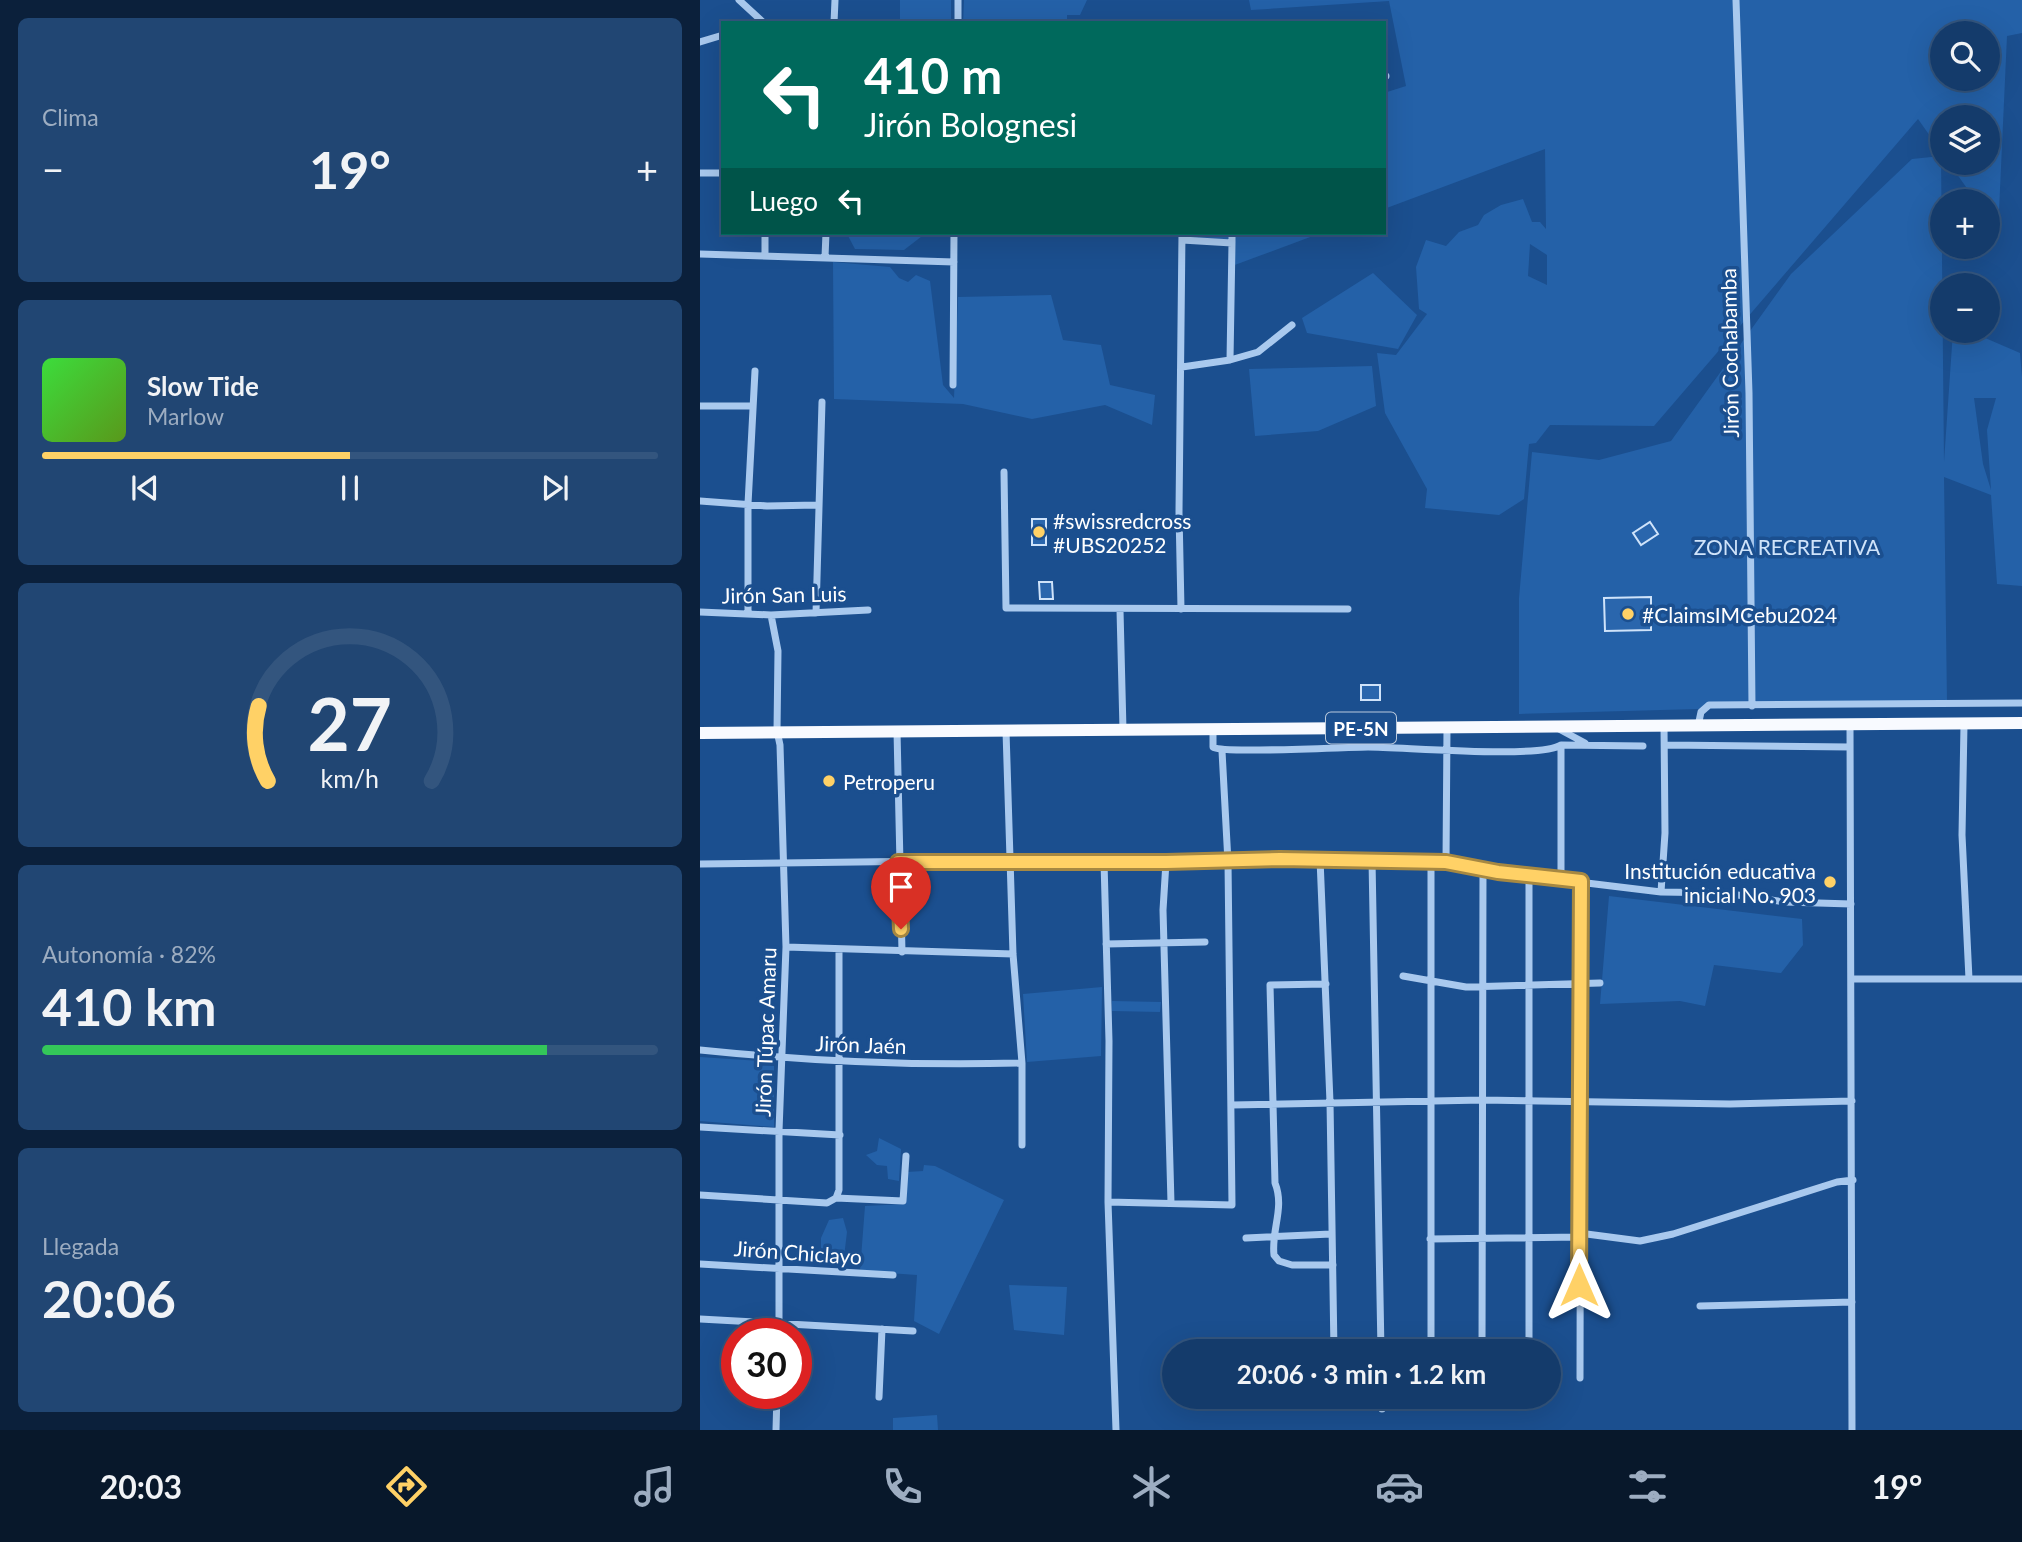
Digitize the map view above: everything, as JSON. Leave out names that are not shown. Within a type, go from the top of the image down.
[{"type":"highway","name":"PE-5N","points":[[700,733],[2022,723]]},
{"type":"street","points":[[740,0],[762,21]]},
{"type":"street","points":[[834,21],[835,0]]},
{"type":"street","points":[[958,0],[958,21]]},
{"type":"street","name":"Jirón Cochabamba","points":[[1737,0],[1749,393],[1752,706]]},
{"type":"street","points":[[700,42],[721,35]]},
{"type":"street","points":[[700,173],[721,173]]},
{"type":"street","points":[[765,235],[765,255]]},
{"type":"street","points":[[825,257],[826,235]]},
{"type":"street","points":[[953,385],[954,235]]},
{"type":"street","points":[[1230,360],[1232,235]]},
{"type":"street","points":[[1181,609],[1179,512],[1182,236],[1232,243]]},
{"type":"street","points":[[700,254],[954,262]]},
{"type":"street","points":[[1181,367],[1230,360],[1258,352],[1292,325]]},
{"type":"street","points":[[748,613],[748,504],[755,371]]},
{"type":"street","points":[[816,613],[822,402]]},
{"type":"street","points":[[700,406],[753,406]]},
{"type":"street","points":[[1004,472],[1006,608],[1348,609]]},
{"type":"street","points":[[700,501],[817,505]]},
{"type":"street","name":"Jirón San Luis","points":[[700,612],[771,615],[868,610]]},
{"type":"street","points":[[1120,610],[1123,731]]},
{"type":"street","name":"Jirón Túpac Amaru","points":[[771,615],[778,651],[776,731],[780,745],[786,947],[779,1131],[779,1318]]},
{"type":"street","points":[[1698,726],[1701,712],[1709,705],[2022,703]]},
{"type":"street","points":[[1850,725],[1852,1430]]},
{"type":"street","points":[[1964,725],[1962,835],[1969,979]]},
{"type":"street","points":[[1661,892],[1666,745],[1664,726]]},
{"type":"street","points":[[1446,862],[1447,728]]},
{"type":"street","points":[[1558,728],[1588,744]]},
{"type":"street","points":[[1213,729],[1213,747],[1222,751],[1267,748],[1554,750],[1561,745],[1643,746]]},
{"type":"street","points":[[897,731],[902,951]]},
{"type":"street","points":[[1006,731],[1013,954],[1022,1063],[1022,1145]]},
{"type":"street","points":[[1561,745],[1561,879]]},
{"type":"street","points":[[1666,745],[1850,747]]},
{"type":"street","points":[[1108,1202],[1232,1205],[1228,862],[1222,751]]},
{"type":"street","points":[[700,864],[1010,860],[1228,862],[1320,859],[1446,862],[1530,876],[1661,892],[1724,893],[1785,902],[1850,904]]},
{"type":"street","points":[[1320,859],[1330,1102],[1335,1339]]},
{"type":"street","points":[[1372,860],[1381,1339]]},
{"type":"street","points":[[1104,862],[1110,1041],[1108,1202],[1116,1430]]},
{"type":"street","points":[[1166,862],[1164,943],[1171,1203]]},
{"type":"street","points":[[1430,862],[1431,1339]]},
{"type":"street","points":[[1482,1339],[1483,869]]},
{"type":"street","points":[[1529,1339],[1530,876]]},
{"type":"street","points":[[1580,1378],[1578,1102],[1581,881]]},
{"type":"street","points":[[1106,944],[1205,942]]},
{"type":"street","points":[[786,947],[1013,954]]},
{"type":"street","points":[[836,1198],[839,1190],[840,1135],[839,949]]},
{"type":"street","points":[[1403,976],[1432,983],[1483,987],[1600,983]]},
{"type":"street","points":[[1851,979],[2022,979]]},
{"type":"street","points":[[1326,984],[1270,985],[1275,1183],[1279,1206],[1274,1255],[1279,1261],[1292,1265],[1333,1265]]},
{"type":"street","name":"Jirón Jaén","points":[[700,1050],[782,1059],[1022,1063]]},
{"type":"street","points":[[1232,1105],[1483,1100],[1852,1101]]},
{"type":"street","points":[[700,1127],[840,1135]]},
{"type":"street","points":[[700,1195],[827,1203],[836,1198],[903,1201],[906,1156]]},
{"type":"street","points":[[1430,1239],[1579,1235],[1640,1241],[1673,1234],[1837,1182],[1853,1181]]},
{"type":"street","points":[[1246,1238],[1331,1234]]},
{"type":"street","name":"Jirón Chiclayo","points":[[700,1264],[893,1275]]},
{"type":"street","points":[[1700,1306],[1852,1302]]},
{"type":"street","points":[[700,1319],[721,1320]]},
{"type":"street","points":[[812,1325],[912,1331]]},
{"type":"street","points":[[879,1397],[882,1329]]},
{"type":"street","points":[[776,1430],[777,1409]]},
{"type":"green space","points":[[900,0],[951,0],[951,21],[900,21]]},
{"type":"green space","points":[[964,0],[1087,0],[1080,15],[1067,15],[1067,21],[963,21]]},
{"type":"green space","points":[[1249,0],[2022,0],[2022,33],[2007,36],[2000,189],[1967,189],[1958,175],[2000,175],[2000,105],[1930,105],[1930,136],[1918,119],[1654,426],[1550,425],[1536,443],[1529,444],[1524,499],[1499,515],[1425,508],[1427,489],[1385,413],[1377,353],[1396,355],[1427,314],[1419,309],[1416,267],[1426,240],[1446,246],[1459,232],[1478,225],[1484,215],[1501,205],[1523,199],[1532,222],[1540,222],[1546,229],[1545,149],[1386,208],[1386,92],[1406,86],[1389,1],[1251,10]],"holes":[[[1530,244],[1547,255],[1547,285],[1528,276]]]},
{"type":"green space","name":"ZONA RECREATIVA","points":[[1930,157],[1930,175],[1941,175],[1941,189],[1930,189],[1930,259],[1942,259],[1942,273],[1930,273],[1930,343],[1943,343],[1944,462],[1952,343],[1997,343],[2020,353],[2022,586],[1997,584],[1991,495],[1944,477],[1947,702],[1519,714],[1519,598],[1532,452],[1599,460],[1671,441],[1791,274],[1912,159]],"holes":[[[1974,398],[1996,398],[1987,430],[1991,490],[1983,464]]]},
{"type":"green space","points":[[848,235],[923,235],[904,250],[855,249]]},
{"type":"green space","points":[[1184,235],[1316,235],[1232,266],[1232,244],[1184,240]]},
{"type":"green space","points":[[833,262],[890,267],[899,278],[908,282],[916,275],[930,281],[943,385],[954,398],[958,297],[1051,295],[1063,340],[1101,345],[1110,385],[1155,395],[1152,425],[1105,405],[1032,419],[963,404],[834,399]]},
{"type":"green space","points":[[1373,273],[1417,315],[1398,349],[1307,333],[1302,318]]},
{"type":"green space","points":[[1372,366],[1376,406],[1318,431],[1255,436],[1249,369]]},
{"type":"green space","points":[[1609,896],[1802,919],[1803,945],[1781,973],[1714,965],[1705,1006],[1680,1001],[1600,1004]]},
{"type":"green space","points":[[1102,987],[1101,1056],[1027,1062],[1023,994]]},
{"type":"green space","points":[[1112,1001],[1161,1002],[1160,1012],[1112,1011]]},
{"type":"green space","points":[[700,1057],[774,1062],[774,1127],[700,1121]]},
{"type":"green space","points":[[879,1138],[901,1149],[899,1181],[888,1179],[887,1166],[877,1165],[866,1155],[877,1151]]},
{"type":"green space","points":[[924,1165],[935,1166],[1004,1200],[939,1334],[914,1321],[917,1275],[860,1271],[865,1206],[906,1204],[907,1172],[923,1171]]},
{"type":"green space","points":[[843,1218],[847,1232],[843,1265],[821,1265],[821,1238],[829,1220]]},
{"type":"green space","points":[[1009,1285],[1067,1287],[1064,1335],[1014,1330]]},
{"type":"green space","points":[[937,1415],[938,1430],[893,1430],[893,1418]]},
{"type":"building","name":"#swissredcross #UBS20252","points":[[1032,519],[1046,519],[1046,545],[1032,545]]},
{"type":"building","name":"#ClaimsIMCebu2024","points":[[1650,522],[1658,534],[1641,545],[1633,533]]},
{"type":"building","points":[[1039,582],[1052,582],[1053,599],[1040,599]]},
{"type":"building","name":"#ClaimsIMCebu2024","points":[[1651,597],[1651,630],[1605,631],[1604,598]]},
{"type":"building","points":[[1361,685],[1380,685],[1380,700],[1361,700]]},
{"type":"place","name":"#swissredcross #UBS20252","points":[[1039,532]]},
{"type":"place","name":"#ClaimsIMCebu2024","points":[[1628,614]]},
{"type":"place","name":"Petroperu","points":[[829,781]]},
{"type":"place","name":"Institución educativa inicial No. 903","points":[[1830,882]]},
{"type":"route","points":[[901,929],[898,862],[1228,862],[1280,859],[1446,862],[1498,872],[1581,881],[1579,1285]]}]
